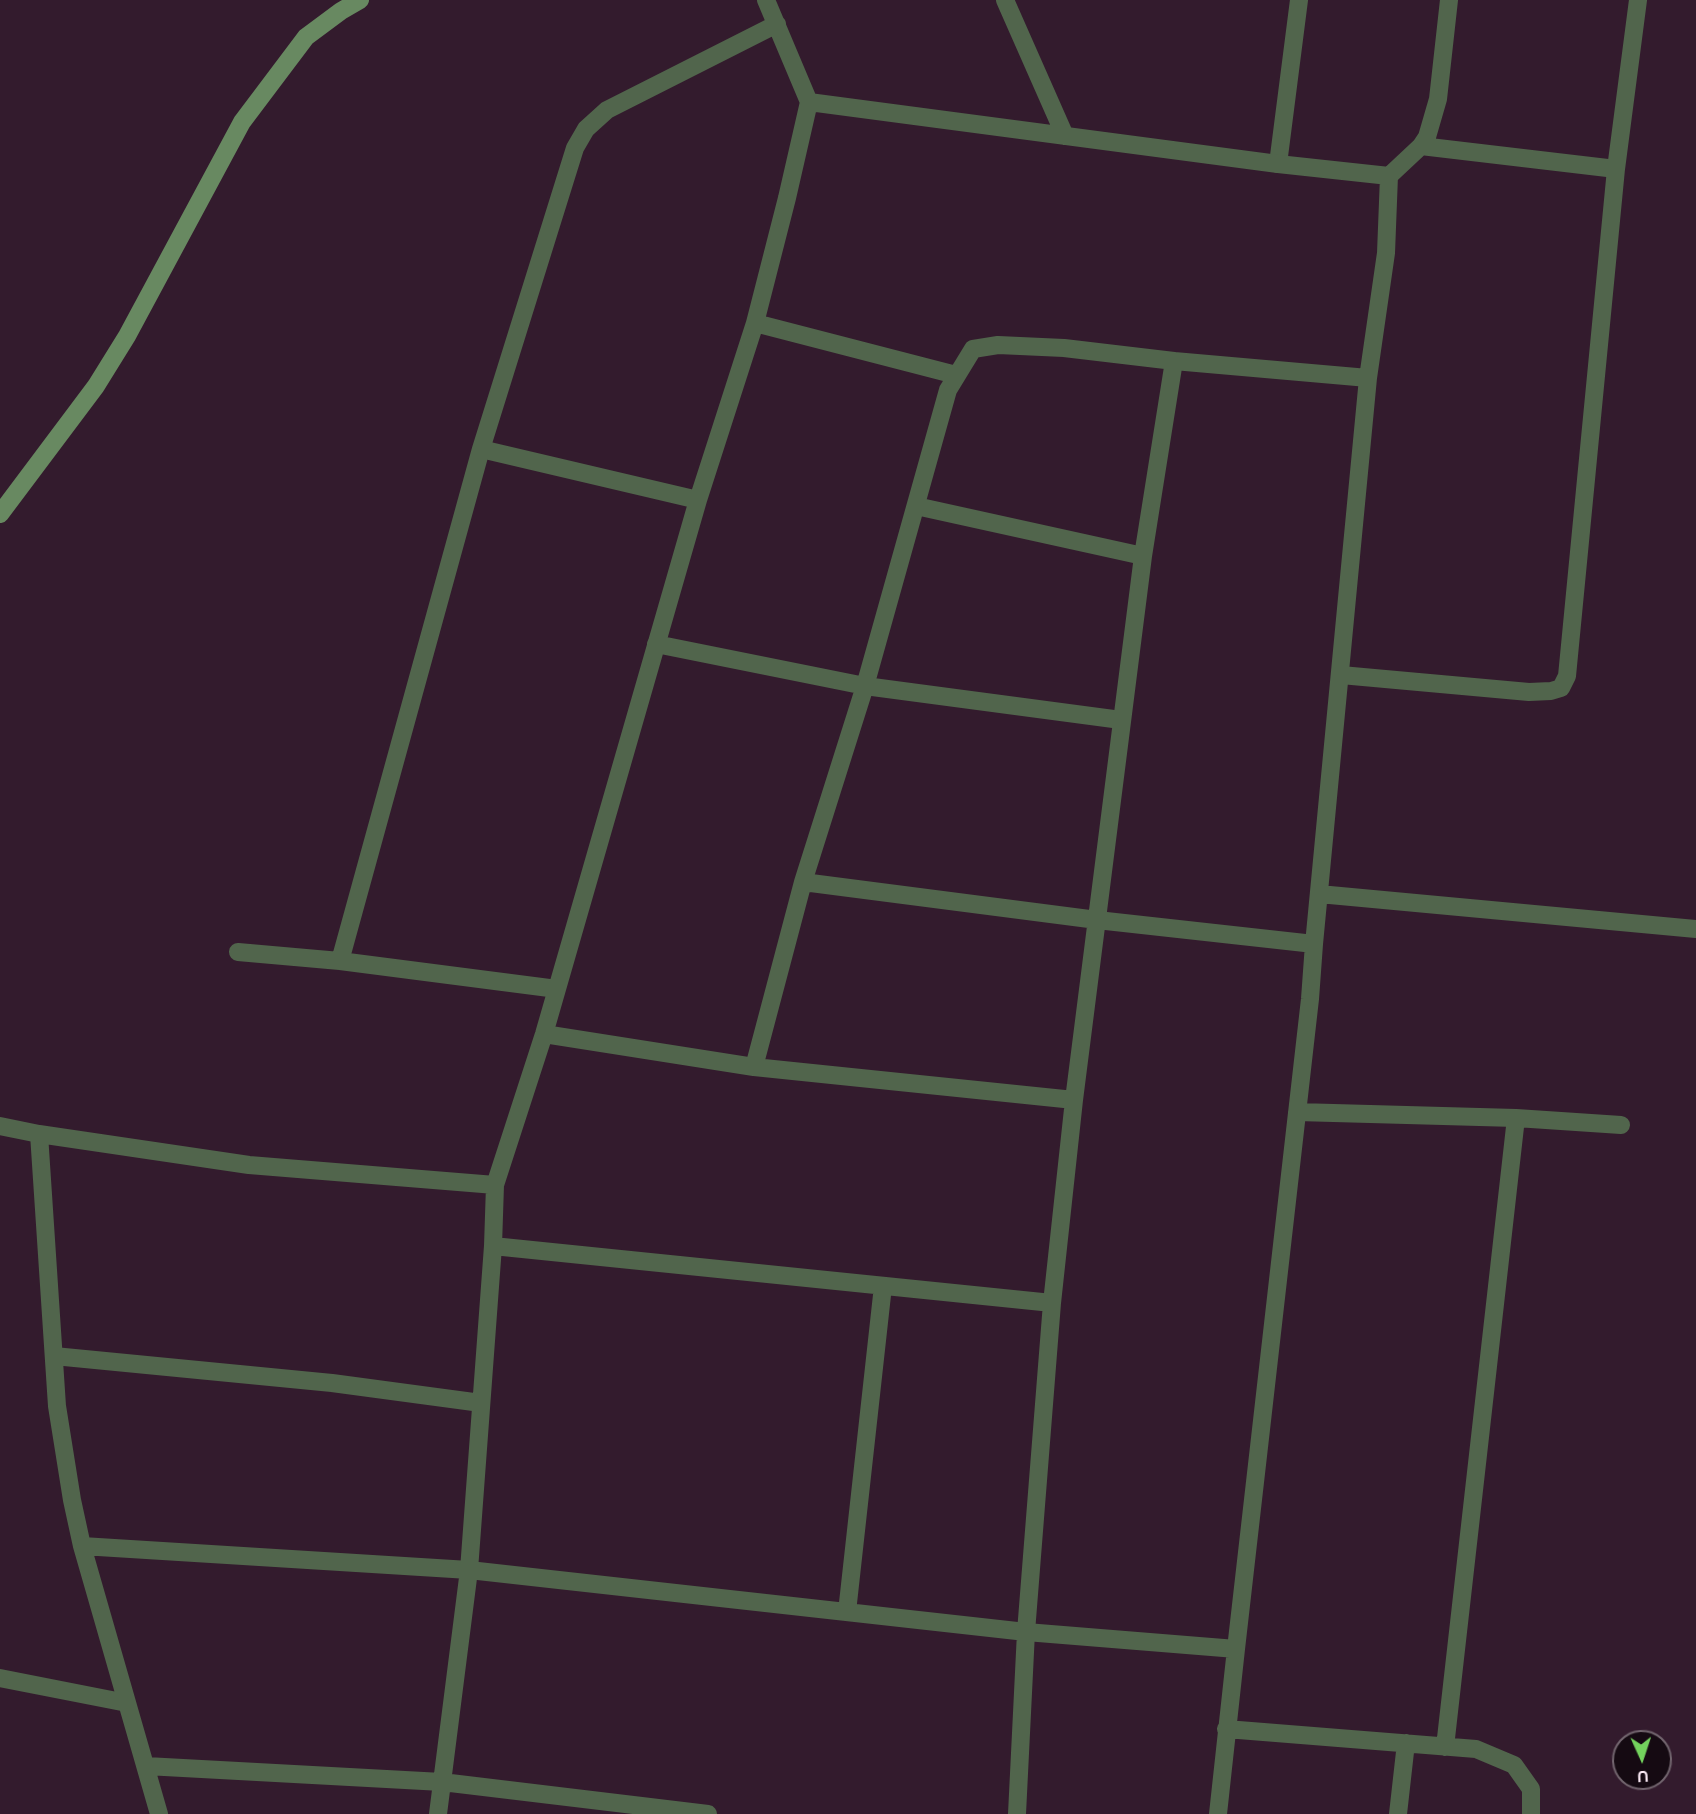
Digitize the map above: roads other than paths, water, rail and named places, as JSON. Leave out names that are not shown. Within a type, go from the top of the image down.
[{"type":"main road","points":[[0,514],[96,386],[115,356],[242,122],[306,37],[360,0]]},
{"type":"street","points":[[438,1814],[469,1570],[493,1246],[495,1185],[544,1034],[698,500],[755,323],[809,102],[766,0]]},
{"type":"street","points":[[1005,0],[1065,136]]},
{"type":"street","points":[[1278,164],[1299,0]]},
{"type":"street","points":[[1218,1814],[1310,999],[1368,378],[1386,253],[1389,176],[1421,146],[1427,137],[1438,99],[1449,0]]},
{"type":"street","points":[[1341,675],[1529,692],[1551,692],[1561,688],[1567,676],[1616,169],[1638,0]]},
{"type":"street","points":[[340,961],[481,449],[575,148],[586,129],[607,110],[777,24]]},
{"type":"street","points":[[809,102],[1278,164],[1389,176]]},
{"type":"street","points":[[1421,146],[1616,169]]},
{"type":"street","points":[[755,323],[956,375]]},
{"type":"street","points":[[754,1067],[803,882],[865,686],[948,390],[973,349],[998,345],[1064,348],[1174,361],[1368,378]]},
{"type":"street","points":[[1017,1814],[1026,1632],[1052,1303],[1074,1100],[1121,720],[1143,556],[1174,361]]},
{"type":"street","points":[[481,449],[698,500]]},
{"type":"street","points":[[916,506],[1143,556]]},
{"type":"street","points":[[657,644],[865,686],[1121,720]]},
{"type":"street","points":[[803,882],[1097,920],[1314,944]]},
{"type":"street","points":[[1319,894],[1696,929]]},
{"type":"street","points":[[238,952],[340,961],[557,989]]},
{"type":"street","points":[[544,1034],[754,1067],[1074,1100]]},
{"type":"street","points":[[1297,1112],[1516,1118],[1621,1125]]},
{"type":"street","points":[[1444,1747],[1516,1118]]},
{"type":"street","points":[[0,1126],[39,1134],[249,1164],[495,1185]]},
{"type":"street","points":[[39,1134],[57,1406],[72,1500],[82,1546],[159,1814]]},
{"type":"street","points":[[493,1246],[1052,1303]]},
{"type":"street","points":[[847,1612],[883,1286]]},
{"type":"street","points":[[54,1356],[332,1383],[480,1403]]},
{"type":"street","points":[[82,1546],[469,1570],[1026,1632],[1236,1649]]},
{"type":"street","points":[[0,1678],[127,1703]]},
{"type":"street","points":[[1226,1729],[1476,1749],[1514,1765],[1531,1789],[1531,1814]]},
{"type":"street","points":[[1398,1814],[1406,1743]]},
{"type":"street","points":[[146,1766],[442,1782],[584,1807],[708,1814]]}]
